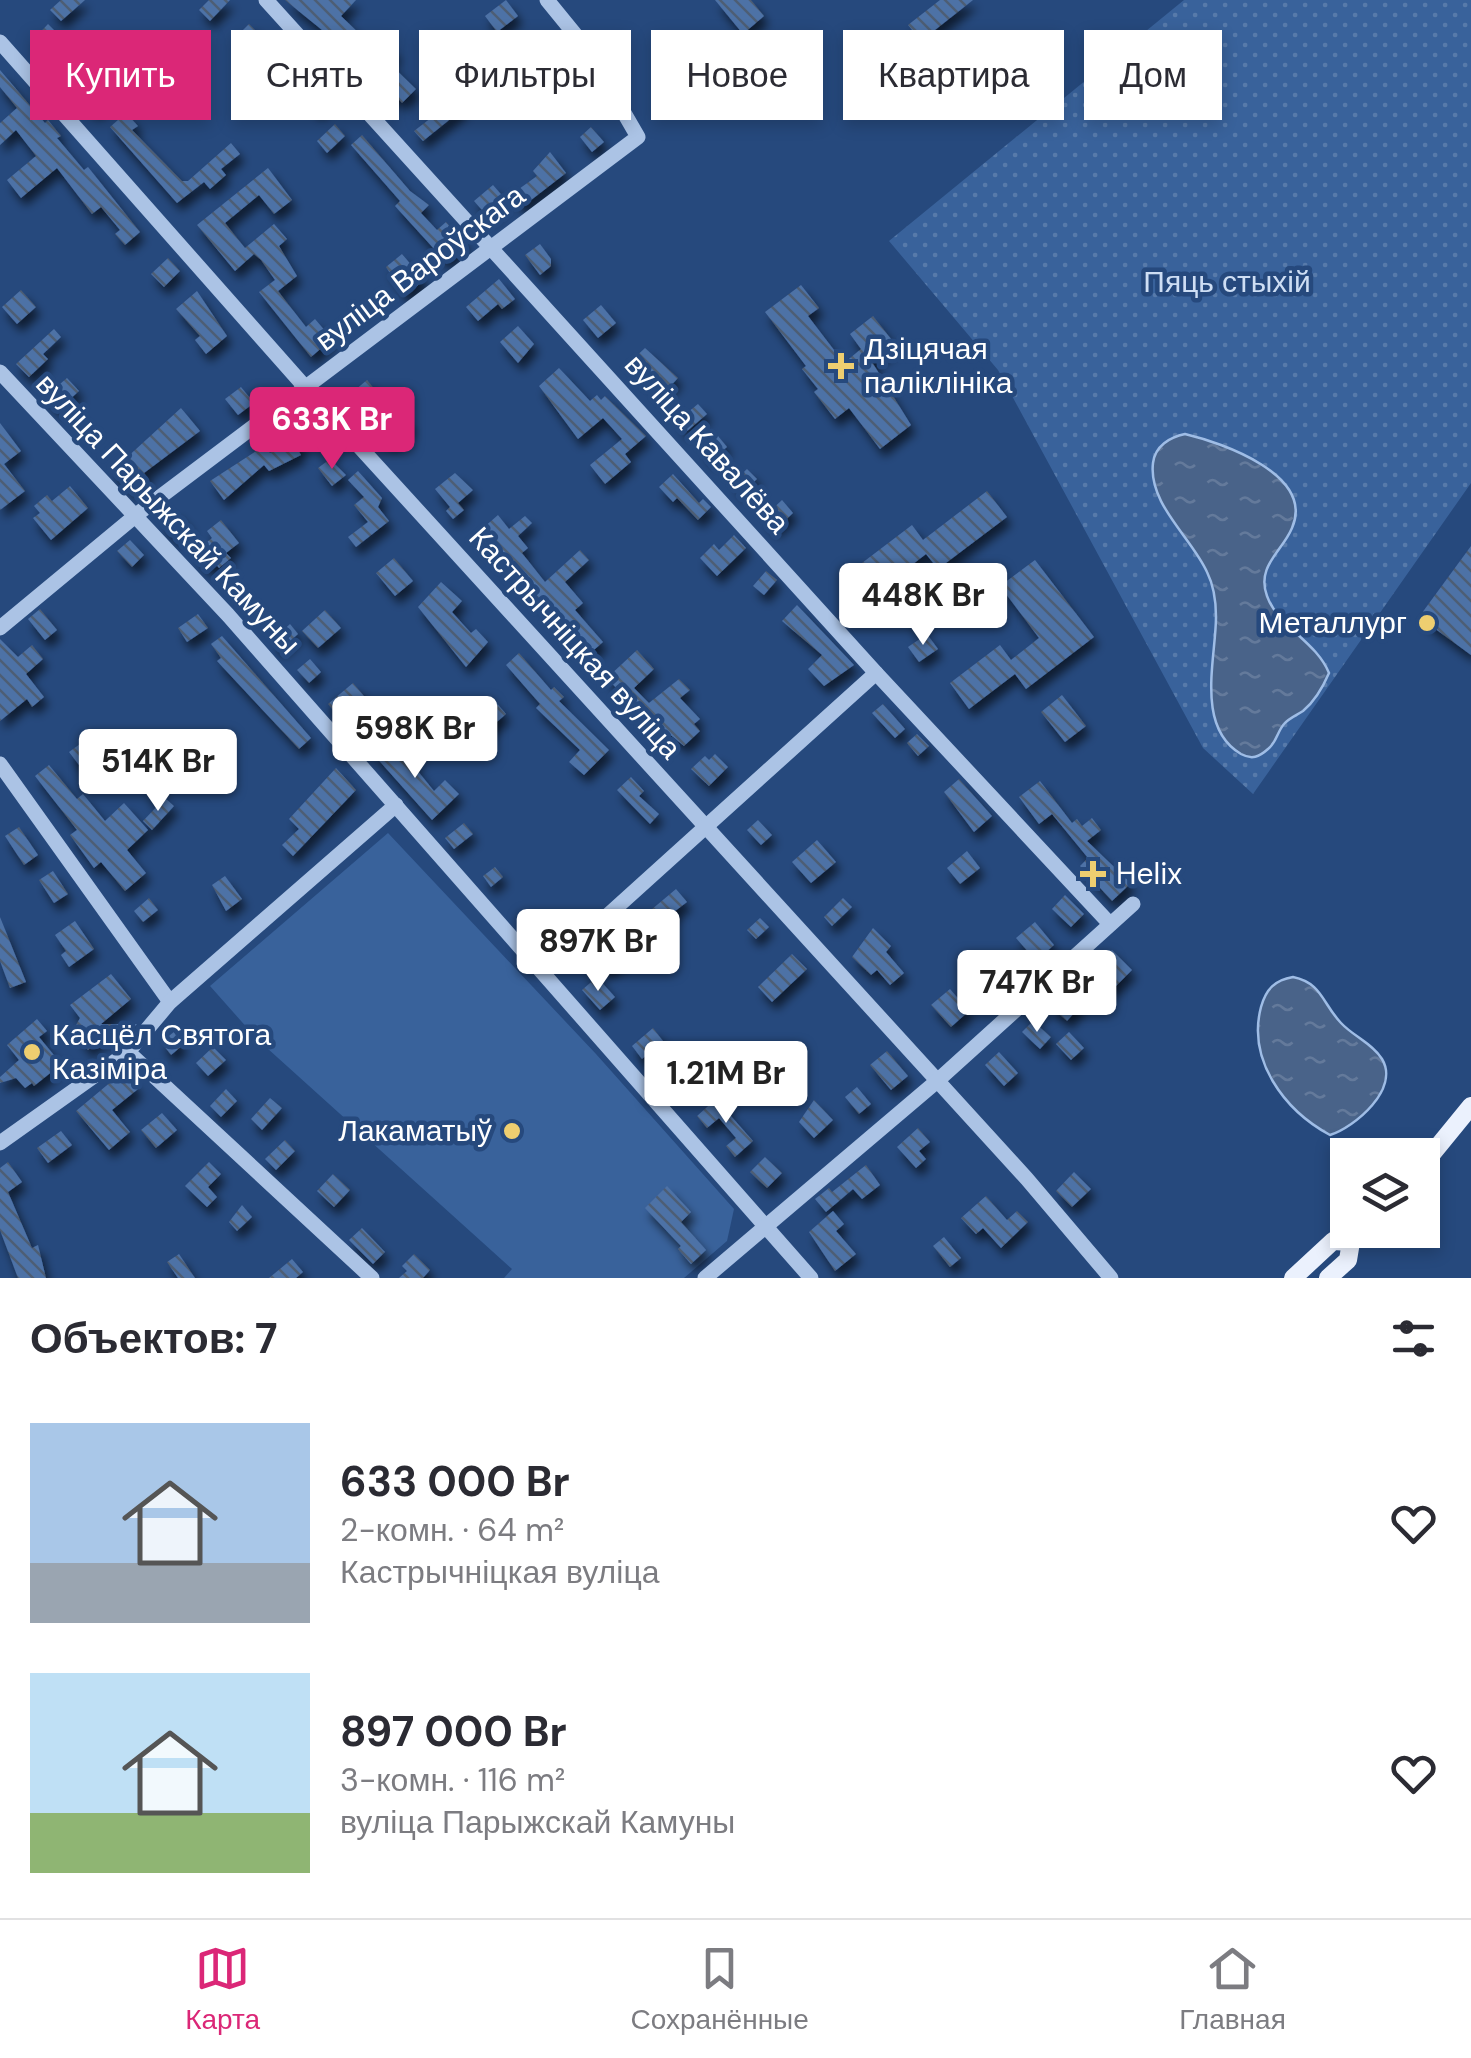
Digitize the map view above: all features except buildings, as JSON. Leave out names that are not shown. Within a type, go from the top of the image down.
[{"type":"main road","points":[[1440,1144],[1471,1106]]},
{"type":"main road","points":[[1292,1278],[1330,1245]]},
{"type":"main road","points":[[1328,1278],[1348,1260],[1352,1248]]},
{"type":"street","name":"вуліца Кавалёва","points":[[266,0],[495,248],[876,673],[1110,924]]},
{"type":"street","name":"вуліца Вароўскага","points":[[0,628],[133,518],[638,138],[587,49],[547,0]]},
{"type":"street","name":"Кастрычніцкая вуліца","points":[[0,42],[305,387],[1111,1278]]},
{"type":"street","name":"вуліца Парыжскай Камуны","points":[[0,372],[228,615],[812,1278]]},
{"type":"street","points":[[545,972],[708,829],[876,673]]},
{"type":"street","points":[[0,764],[170,1002]]},
{"type":"street","points":[[0,1143],[128,1052],[170,1002],[396,806]]},
{"type":"street","points":[[705,1278],[936,1082],[1132,904]]},
{"type":"street","points":[[128,1052],[372,1278]]},
{"type":"green space","name":"Пяць стыхій","points":[[1184,0],[1471,0],[1471,483],[1253,794],[1203,748],[998,370],[889,241],[1037,120],[1064,120],[1064,98],[1084,82],[1084,120],[1222,120],[1222,30],[1147,30]]},
{"type":"green space","name":"Лакаматыў","points":[[388,833],[596,1054],[734,1209],[727,1241],[684,1278],[504,1278],[512,1269],[257,1039],[210,986]]},
{"type":"water","points":[[1185,434],[1261,464],[1290,492],[1296,509],[1288,537],[1267,568],[1267,596],[1280,617],[1315,652],[1329,673],[1311,703],[1286,722],[1271,746],[1255,757],[1241,754],[1218,727],[1211,691],[1216,617],[1213,588],[1200,559],[1164,507],[1153,478],[1153,463],[1160,447]]},
{"type":"water","points":[[1293,977],[1316,989],[1341,1023],[1378,1054],[1386,1071],[1385,1082],[1372,1105],[1351,1124],[1330,1135],[1284,1097],[1273,1082],[1259,1046],[1258,1027],[1266,995],[1276,983]]},
{"type":"place","name":"Дзіцячая паліклініка","points":[[841,366]]},
{"type":"place","name":"Металлург","points":[[1427,623]]},
{"type":"place","name":"Helix","points":[[1093,874]]},
{"type":"place","name":"Касцёл Святога Казіміра","points":[[32,1052]]},
{"type":"place","name":"Лакаматыў","points":[[512,1131]]}]
